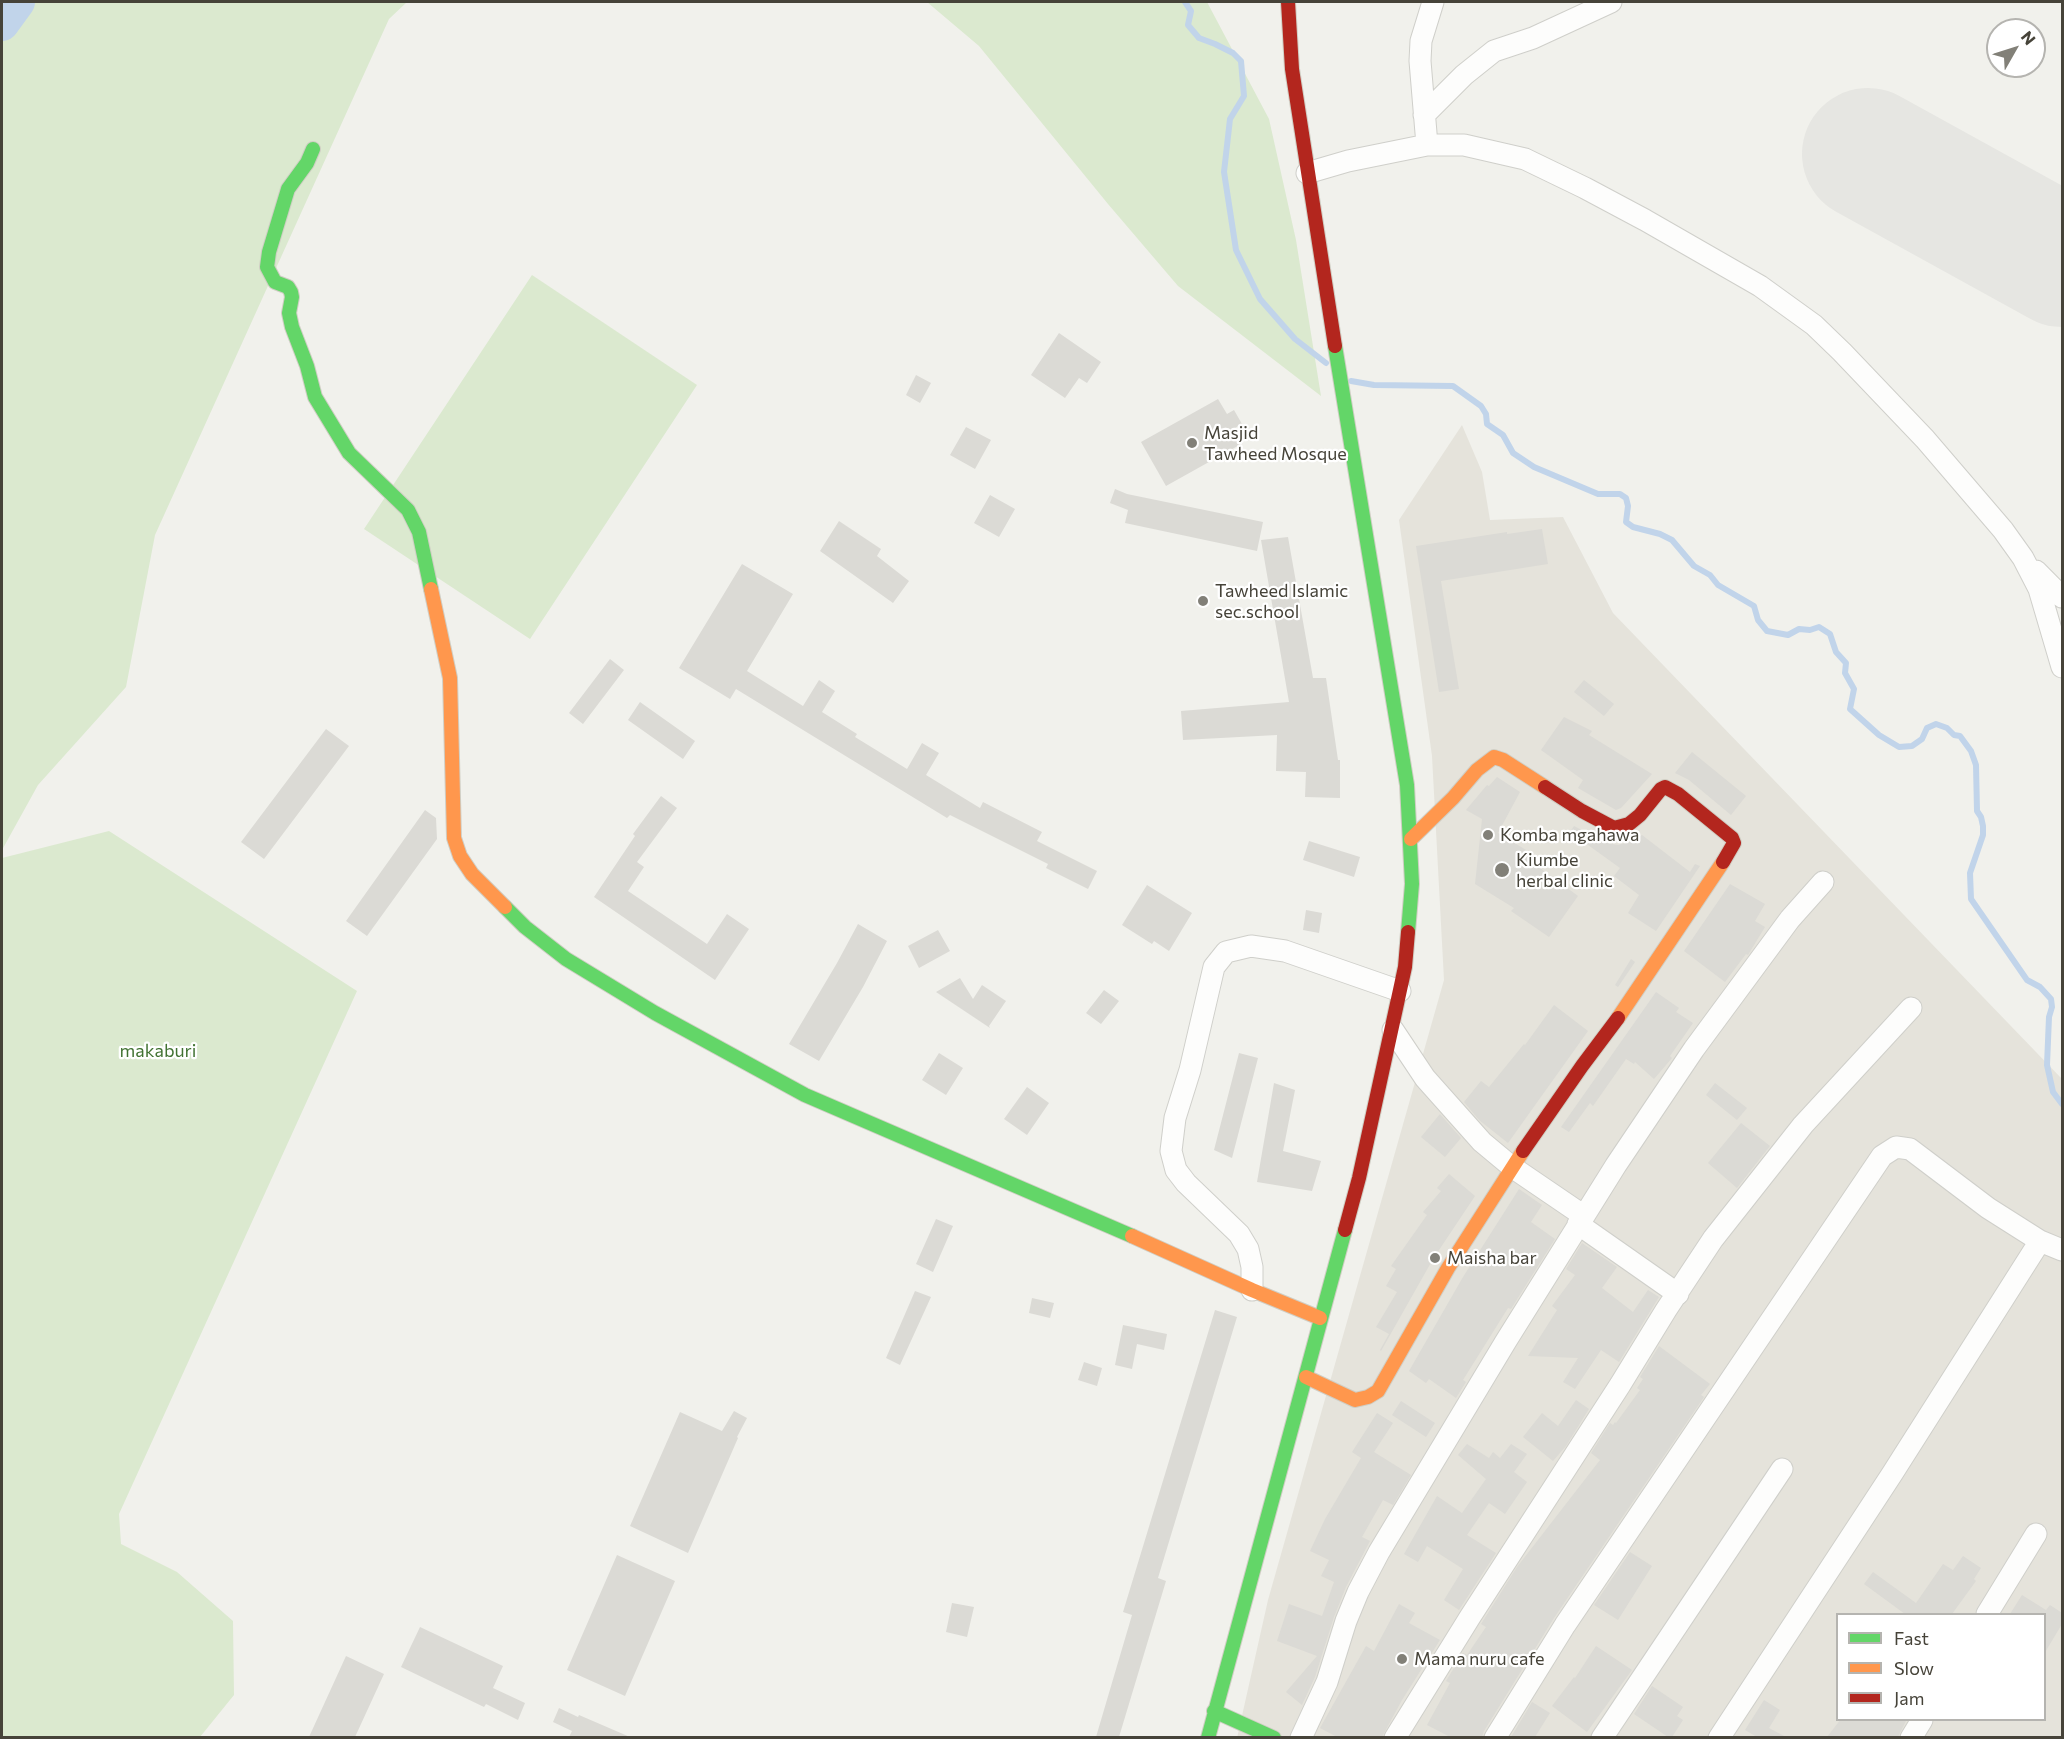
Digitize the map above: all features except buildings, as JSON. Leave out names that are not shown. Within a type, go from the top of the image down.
[{"type":"main road","points":[[1208,1737],[1359,1178],[1401,991],[1410,925],[1411,839],[1407,785],[1307,173],[1292,69],[1288,2]]},
{"type":"main road","points":[[313,149],[307,163],[288,189],[269,252],[267,267],[275,282],[288,287],[291,292],[289,312],[292,327],[307,366],[315,397],[349,453],[408,510],[419,532],[450,678],[454,838],[460,856],[472,874],[525,927],[566,959],[637,1003],[806,1095],[1085,1215],[1252,1290],[1320,1317]]},
{"type":"main road","points":[[1306,1377],[1355,1400],[1368,1397],[1378,1391],[1448,1268],[1512,1167],[1576,1074],[1612,1027],[1734,843],[1732,838],[1678,794],[1665,787],[1629,824],[1614,828],[1582,811],[1503,760],[1494,757],[1477,770],[1453,798],[1411,839]]},
{"type":"main road","points":[[1214,1711],[1274,1737]]},
{"type":"street","points":[[1427,146],[1420,62],[1421,41],[1433,2]]},
{"type":"street","points":[[1424,115],[1464,75],[1494,51],[1533,38],[1611,2]]},
{"type":"street","points":[[1307,173],[1348,161],[1427,146],[1464,145],[1525,159],[1645,220],[1760,286],[1814,325],[1859,369],[1925,439],[2003,530],[2023,558],[2039,589],[2062,667]]},
{"type":"street","points":[[2023,558],[2062,597]]},
{"type":"street","points":[[1302,1737],[1327,1682],[1346,1621],[1379,1552],[1581,1220],[1694,1048],[1790,919],[1823,882]]},
{"type":"street","points":[[1252,1290],[1252,1267],[1248,1249],[1239,1234],[1186,1183],[1176,1170],[1171,1150],[1175,1118],[1190,1070],[1214,967],[1226,952],[1251,946],[1285,951],[1401,991]]},
{"type":"street","points":[[1395,1737],[1713,1239],[1803,1125],[1911,1008]]},
{"type":"street","points":[[1393,1030],[1439,1096],[1482,1142],[1678,1294]]},
{"type":"street","points":[[1495,1737],[1564,1625],[1882,1155],[1896,1147],[1910,1149],[1988,1208],[2040,1241],[2062,1250]]},
{"type":"street","points":[[1719,1737],[1886,1483],[2040,1241]]},
{"type":"street","points":[[1602,1737],[1782,1469]]},
{"type":"street","points":[[1988,1613],[2036,1534]]},
{"type":"street","points":[[1911,1737],[1921,1721]]},
{"type":"shaded area","points":[[1462,425],[1482,472],[1490,520],[1563,517],[1613,613],[2062,1079],[2062,1737],[1237,1738],[1268,1600],[1444,980],[1432,756],[1399,520]]},
{"type":"green space","points":[[2,2],[407,2],[389,19],[155,535],[126,687],[38,785],[2,850]]},
{"type":"green space","points":[[927,2],[1207,2],[1269,119],[1296,240],[1321,396],[1178,286],[979,46]]},
{"type":"green space","points":[[532,275],[697,385],[530,639],[364,529]]},
{"type":"green space","name":"makaburi","points":[[109,831],[357,991],[119,1514],[121,1544],[177,1572],[233,1621],[234,1695],[200,1737],[2,1737],[2,858]]},
{"type":"waterway","points":[[2,24],[18,2]]},
{"type":"waterway","points":[[1185,2],[1191,11],[1188,25],[1199,38],[1233,53],[1241,61],[1244,96],[1230,119],[1224,172],[1236,250],[1260,299],[1295,339],[1326,363]]},
{"type":"waterway","points":[[1351,381],[1374,385],[1453,386],[1481,406],[1486,414],[1487,424],[1503,435],[1513,453],[1534,467],[1598,494],[1620,494],[1626,498],[1628,506],[1626,522],[1633,527],[1660,534],[1672,540],[1694,566],[1710,575],[1718,585],[1754,606],[1758,620],[1767,631],[1788,635],[1799,629],[1810,630],[1819,627],[1830,634],[1836,652],[1846,663],[1845,673],[1854,689],[1850,709],[1879,735],[1899,747],[1912,746],[1922,739],[1927,728],[1936,724],[1960,736],[1971,751],[1976,765],[1977,811],[1983,826],[1983,835],[1970,873],[1971,899],[2027,980],[2040,987],[2051,999],[2047,1065],[2053,1092],[2062,1104]]},
{"type":"runway","points":[[1868,154],[2062,261]]},
{"type":"traffic: fast","points":[[313,149],[307,163],[288,189],[269,252],[267,267],[275,282],[288,287],[291,292],[289,313],[292,327],[307,366],[315,397],[349,453],[408,510],[419,532],[431,589]]},
{"type":"traffic: fast","points":[[1335,346],[1407,785],[1412,884],[1408,932]]},
{"type":"traffic: fast","points":[[505,907],[525,927],[566,959],[655,1013],[805,1095],[1132,1236]]},
{"type":"traffic: fast","points":[[1208,1738],[1345,1230]]},
{"type":"traffic: fast","points":[[1214,1711],[1274,1738]]},
{"type":"traffic: slow","points":[[431,589],[450,678],[454,838],[460,856],[472,874],[505,907]]},
{"type":"traffic: slow","points":[[1411,839],[1453,798],[1477,770],[1494,757],[1503,760],[1545,787]]},
{"type":"traffic: slow","points":[[1618,1018],[1723,862]]},
{"type":"traffic: slow","points":[[1306,1377],[1355,1400],[1368,1397],[1378,1391],[1448,1268],[1523,1151]]},
{"type":"traffic: slow","points":[[1132,1236],[1320,1318]]},
{"type":"traffic: jam","points":[[1288,2],[1292,69],[1335,346]]},
{"type":"traffic: jam","points":[[1545,787],[1614,828],[1629,824],[1665,787],[1678,794],[1732,838],[1734,843],[1723,862]]},
{"type":"traffic: jam","points":[[1345,1230],[1359,1178],[1405,967],[1408,932]]},
{"type":"traffic: jam","points":[[1523,1151],[1618,1018]]},
{"type":"place","name":"Masjid Tawheed Mosque","points":[[1192,443]]},
{"type":"place","name":"Tawheed Islamic sec.school","points":[[1203,601]]},
{"type":"place","name":"Komba mgahawa","points":[[1488,835]]},
{"type":"place","name":"Kiumbe herbal clinic","points":[[1502,870]]},
{"type":"place","name":"Maisha bar","points":[[1435,1258]]},
{"type":"place","name":"Mama nuru cafe","points":[[1402,1659]]}]
